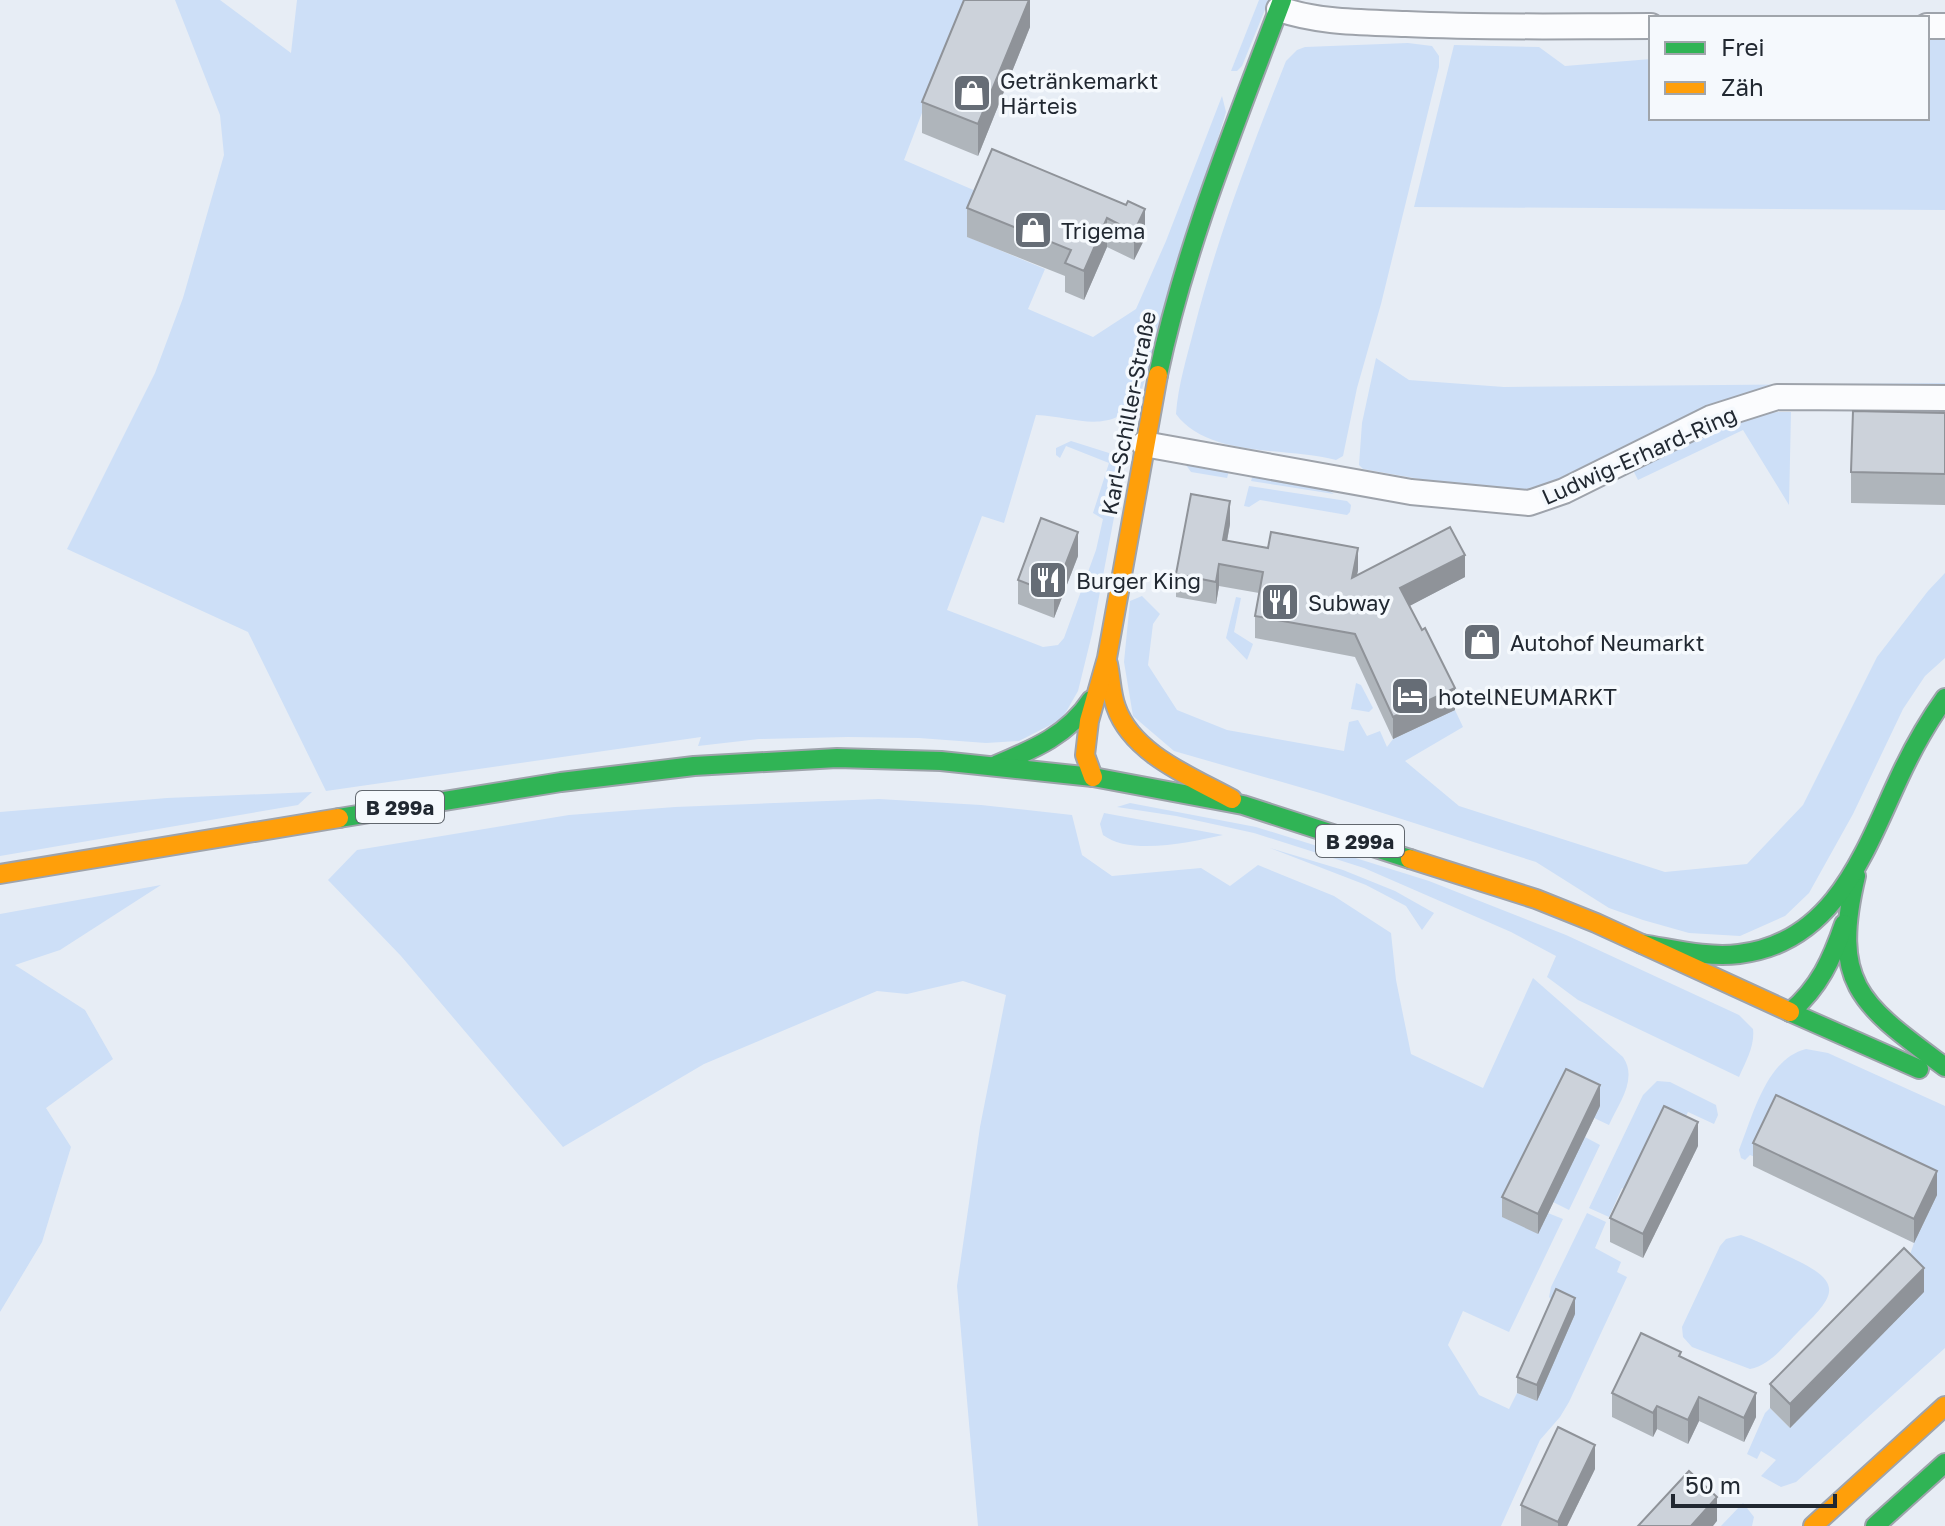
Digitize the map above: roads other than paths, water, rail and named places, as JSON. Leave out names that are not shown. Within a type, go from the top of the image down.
[{"type":"main road","name":"Karl-Schiller-Straße","points":[[1093,777],[1086,761],[1085,745],[1107,658],[1165,342],[1195,236],[1280,4]]},
{"type":"main road","points":[[1107,658],[1116,711],[1113,737]]},
{"type":"main road","points":[[996,765],[1063,733],[1081,715],[1096,692]]},
{"type":"main road","points":[[1642,944],[1702,953],[1757,951],[1775,947],[1795,936],[1823,914],[1862,855],[1916,744],[1945,698]]},
{"type":"main road","points":[[1116,711],[1152,753],[1243,805]]},
{"type":"main road","name":"B 299a","points":[[0,874],[501,790],[677,768],[837,758],[996,765],[1093,777],[1243,805],[1488,882],[1572,913],[1790,1012]]},
{"type":"main road","points":[[1093,777],[1104,761]]},
{"type":"main road","points":[[1790,1012],[1810,995],[1823,978],[1846,918],[1862,855]]},
{"type":"main road","points":[[1807,950],[1823,914]]},
{"type":"main road","points":[[1846,918],[1846,955],[1866,1001],[1879,1017],[1945,1067]]},
{"type":"main road","points":[[1790,1012],[1791,988]]},
{"type":"main road","points":[[1790,1012],[1945,1081]]},
{"type":"main road","points":[[1813,1526],[1945,1406]]},
{"type":"main road","points":[[1875,1526],[1945,1463]]},
{"type":"street","points":[[1280,4],[1304,17],[1327,21],[1450,26],[1649,26]]},
{"type":"street","name":"Ludwig-Erhard-Ring","points":[[1144,444],[1411,492],[1529,503],[1564,491],[1711,418],[1777,397],[1945,398]]},
{"type":"place","name":"Getränkemarkt Härteis","points":[[972,93]]},
{"type":"place","name":"Trigema","points":[[1033,230]]},
{"type":"place","name":"Burger King","points":[[1048,580]]},
{"type":"place","name":"Subway","points":[[1280,602]]},
{"type":"place","name":"Autohof Neumarkt","points":[[1482,642]]},
{"type":"place","name":"hotelNEUMARKT","points":[[1410,696]]}]
